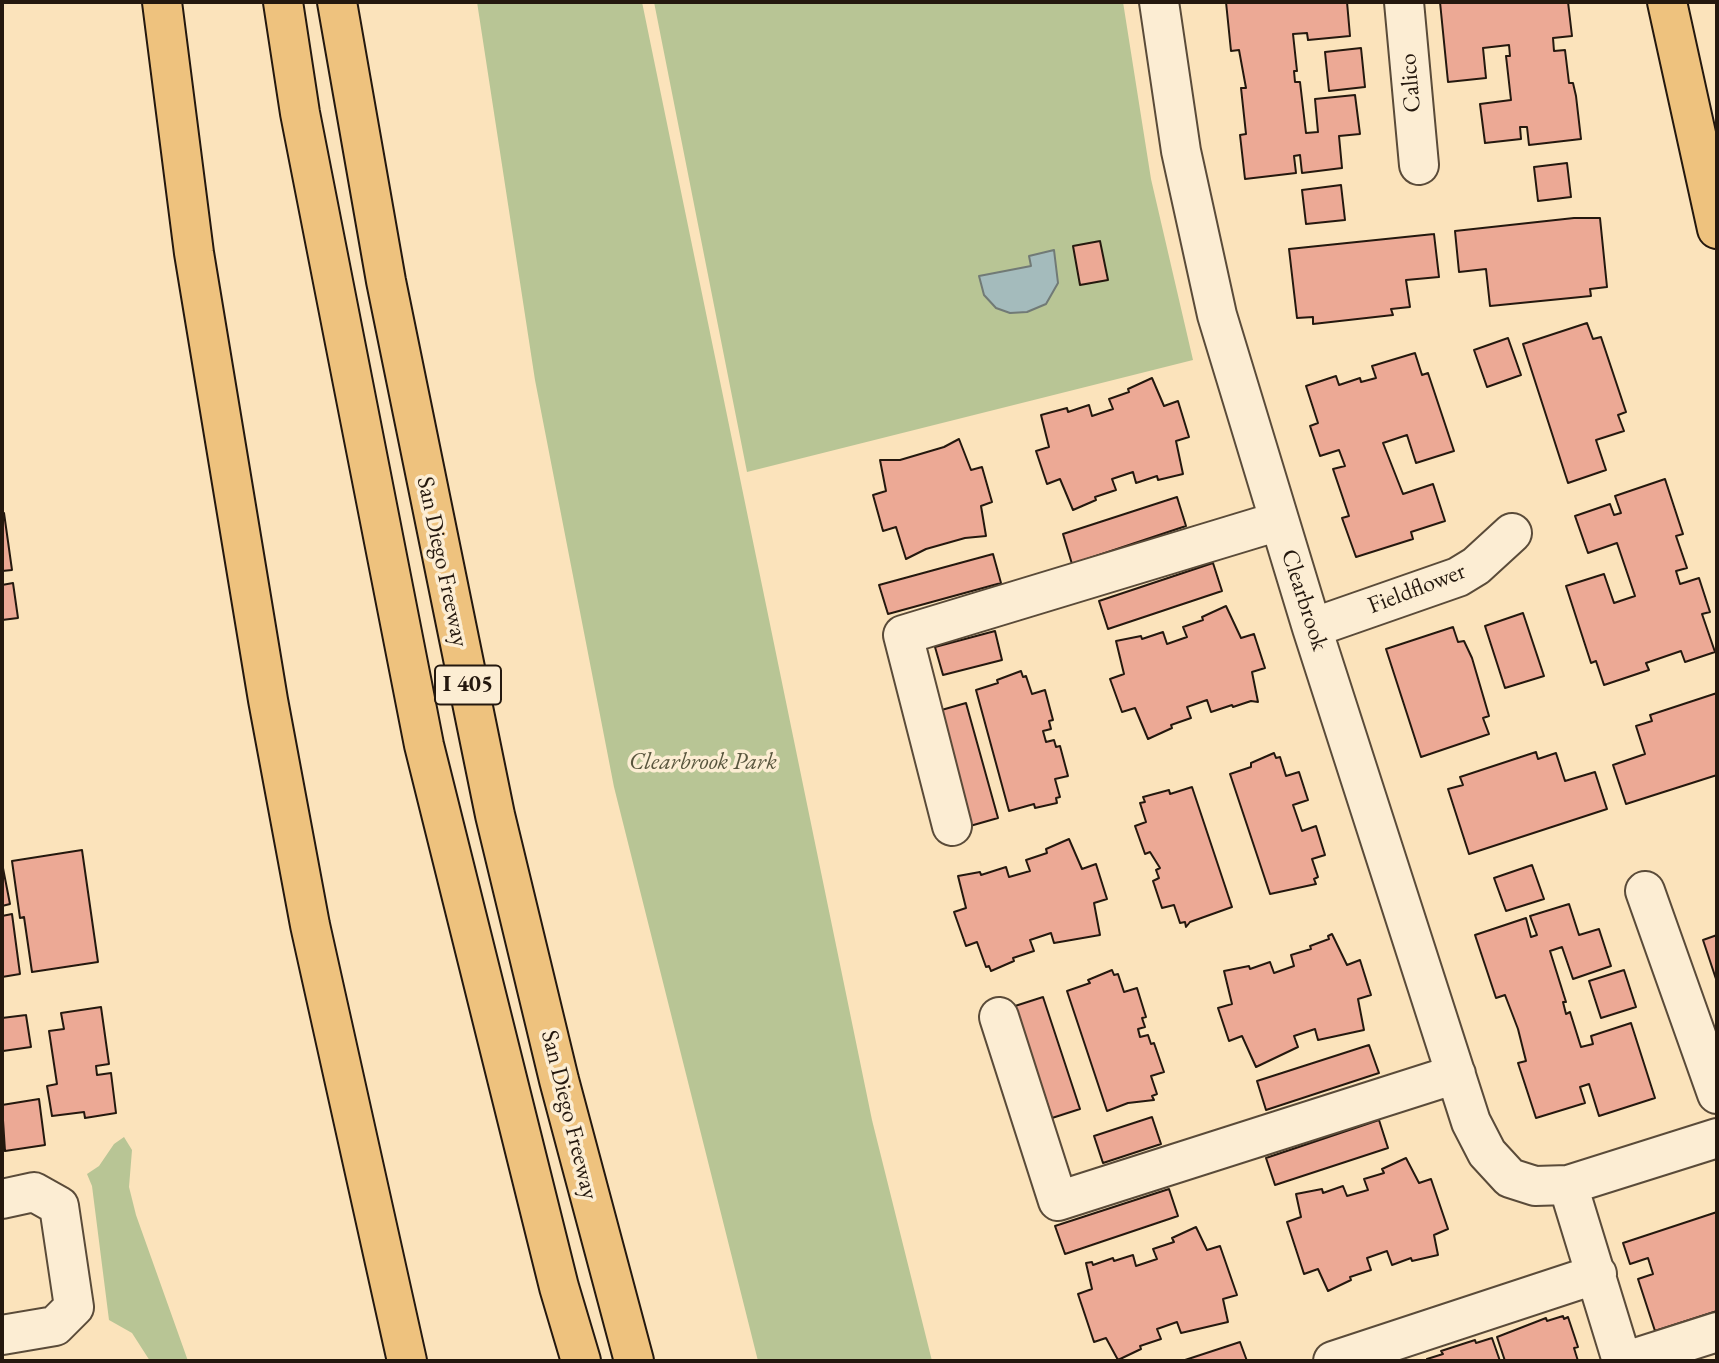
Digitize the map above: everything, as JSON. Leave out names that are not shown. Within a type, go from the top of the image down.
[{"type":"main road","points":[[162,2],[194,253],[268,700],[321,979],[407,1361]]},
{"type":"main road","points":[[283,2],[300,113],[424,745],[559,1287],[581,1361]]},
{"type":"main road","name":"San Diego Freeway","points":[[337,2],[386,281],[495,815],[559,1080],[634,1361]]},
{"type":"main road","points":[[1667,2],[1717,229]]},
{"type":"street","name":"Clearbrook","points":[[1158,2],[1181,151],[1217,315],[1312,628],[1471,1122],[1487,1153],[1510,1178],[1535,1185],[1568,1185]]},
{"type":"street","name":"Calico","points":[[1404,2],[1419,164]]},
{"type":"street","points":[[952,826],[903,635],[1279,521]]},
{"type":"street","name":"Fieldflower","points":[[1312,628],[1458,577],[1476,566],[1512,533]]},
{"type":"street","points":[[1645,891],[1717,1094]]},
{"type":"street","points":[[999,1017],[1058,1202],[1456,1074]]},
{"type":"street","points":[[1717,1138],[1568,1185],[1624,1361],[1717,1332]]},
{"type":"street","points":[[2,1199],[34,1192],[59,1206],[74,1307],[55,1326],[2,1335]]},
{"type":"street","points":[[1334,1361],[1597,1274]]},
{"type":"green space","name":"Clearbrook Park","points":[[477,2],[642,2],[872,1120],[932,1361],[758,1361],[614,787],[535,380]]},
{"type":"green space","points":[[654,2],[1123,2],[1151,179],[1193,360],[747,472]]},
{"type":"green space","points":[[124,1137],[132,1150],[129,1187],[136,1215],[188,1361],[150,1361],[132,1333],[109,1320],[92,1186],[87,1174],[99,1166],[114,1144]]},
{"type":"water","points":[[1054,250],[1058,283],[1046,304],[1027,312],[1010,313],[996,308],[984,295],[979,276],[1031,266],[1029,256]]},
{"type":"building","points":[[1226,2],[1347,2],[1350,36],[1308,40],[1307,33],[1293,34],[1297,71],[1294,71],[1295,82],[1300,82],[1306,133],[1318,132],[1315,99],[1355,95],[1360,134],[1339,136],[1342,168],[1302,173],[1300,155],[1294,156],[1296,173],[1245,179],[1240,135],[1246,134],[1241,88],[1246,88],[1239,50],[1231,51]]},
{"type":"building","points":[[1440,2],[1568,2],[1572,36],[1553,38],[1554,51],[1565,50],[1569,83],[1573,83],[1576,96],[1581,139],[1529,145],[1527,127],[1520,127],[1521,139],[1485,143],[1480,104],[1511,100],[1506,56],[1510,56],[1509,45],[1483,48],[1486,78],[1448,82]]},
{"type":"building","points":[[1361,48],[1365,87],[1329,91],[1325,52]]},
{"type":"building","points":[[1567,163],[1571,197],[1538,201],[1534,167]]},
{"type":"building","points":[[1341,185],[1345,220],[1306,224],[1302,190]]},
{"type":"building","points":[[1574,218],[1600,218],[1607,287],[1590,289],[1591,296],[1490,306],[1486,269],[1459,272],[1455,231]]},
{"type":"building","points":[[1434,234],[1439,277],[1406,280],[1410,307],[1391,309],[1393,315],[1313,324],[1313,317],[1297,318],[1289,249]]},
{"type":"building","points":[[1100,241],[1108,280],[1080,285],[1073,246]]},
{"type":"building","points":[[1587,323],[1593,339],[1601,337],[1626,412],[1618,415],[1624,431],[1596,440],[1606,470],[1568,483],[1523,344]]},
{"type":"building","points":[[1508,338],[1521,375],[1487,387],[1474,350]]},
{"type":"building","points":[[1415,353],[1422,375],[1428,373],[1454,451],[1416,463],[1407,435],[1383,443],[1403,494],[1433,484],[1445,521],[1411,532],[1413,539],[1356,557],[1342,518],[1349,516],[1333,469],[1345,466],[1339,450],[1320,456],[1310,426],[1318,423],[1306,386],[1336,376],[1339,385],[1360,378],[1361,382],[1376,378],[1372,366]]},
{"type":"building","points":[[1152,378],[1164,406],[1178,401],[1189,437],[1176,441],[1183,474],[1158,480],[1157,476],[1136,483],[1133,472],[1112,479],[1116,490],[1095,497],[1096,500],[1073,510],[1060,479],[1047,484],[1036,451],[1049,447],[1041,415],[1067,408],[1068,412],[1089,405],[1092,416],[1113,409],[1109,399],[1129,392],[1128,389]]},
{"type":"building","points":[[959,439],[971,470],[982,467],[992,502],[981,506],[986,536],[965,538],[926,549],[906,559],[896,527],[883,531],[873,495],[886,491],[880,460],[900,460],[944,447]]},
{"type":"building","points":[[1665,479],[1683,534],[1676,536],[1687,568],[1676,571],[1680,584],[1699,578],[1710,612],[1702,614],[1715,652],[1685,662],[1681,651],[1646,663],[1649,670],[1604,685],[1596,661],[1591,663],[1566,586],[1604,574],[1614,603],[1635,596],[1617,543],[1588,553],[1575,516],[1610,504],[1614,515],[1621,513],[1615,496]]},
{"type":"building","points":[[1177,497],[1186,526],[1072,564],[1063,534]]},
{"type":"building","points":[[4,513],[12,570],[2,571],[2,514]]},
{"type":"building","points":[[993,554],[1001,583],[888,614],[879,585]]},
{"type":"building","points":[[1213,563],[1222,591],[1108,629],[1099,601]]},
{"type":"building","points":[[13,583],[18,618],[2,620],[2,585]]},
{"type":"building","points":[[1226,606],[1241,638],[1254,634],[1265,668],[1252,672],[1258,702],[1251,701],[1233,707],[1232,705],[1211,712],[1207,700],[1187,707],[1191,718],[1171,725],[1172,728],[1148,739],[1135,708],[1122,712],[1110,679],[1124,674],[1116,641],[1141,636],[1142,639],[1163,632],[1167,644],[1187,637],[1183,627],[1203,620],[1202,617]]},
{"type":"building","points":[[1523,613],[1544,676],[1505,688],[1485,626]]},
{"type":"building","points":[[1453,627],[1458,642],[1464,641],[1472,658],[1489,716],[1483,718],[1489,734],[1421,757],[1386,649]]},
{"type":"building","points":[[995,631],[1002,660],[943,675],[935,647]]},
{"type":"building","points":[[1021,671],[1023,677],[1026,676],[1032,694],[1045,690],[1053,720],[1049,721],[1051,729],[1043,731],[1046,742],[1054,740],[1056,747],[1060,746],[1068,776],[1055,779],[1060,797],[1056,798],[1057,803],[1035,808],[1034,804],[1009,811],[976,690],[998,683],[997,680]]},
{"type":"building","points":[[1717,693],[1717,775],[1626,804],[1613,765],[1645,754],[1636,726],[1652,721],[1650,715]]},
{"type":"building","points":[[966,703],[998,818],[970,826],[938,711]]},
{"type":"building","points":[[1536,752],[1538,759],[1556,753],[1565,781],[1595,772],[1607,809],[1469,854],[1448,789],[1463,785],[1460,777]]},
{"type":"building","points":[[1274,753],[1276,758],[1280,757],[1286,776],[1299,772],[1308,800],[1293,805],[1302,831],[1316,826],[1325,855],[1312,859],[1318,877],[1314,879],[1316,884],[1270,894],[1230,774],[1251,767],[1251,763]]},
{"type":"building","points":[[1192,787],[1232,907],[1190,922],[1186,927],[1185,922],[1180,923],[1174,905],[1162,908],[1153,881],[1159,878],[1156,870],[1160,868],[1150,852],[1145,854],[1135,826],[1146,822],[1140,803],[1145,802],[1143,797],[1169,790],[1170,794]]},
{"type":"building","points":[[1069,839],[1082,869],[1096,864],[1107,899],[1094,903],[1100,935],[1054,943],[1051,933],[1030,940],[1034,951],[1013,958],[1014,961],[991,971],[989,966],[986,967],[977,942],[966,946],[954,912],[966,908],[958,876],[980,872],[981,875],[1006,867],[1009,877],[1030,871],[1026,860],[1047,853],[1046,849]]},
{"type":"building","points":[[82,850],[98,962],[32,972],[24,917],[20,918],[12,861]]},
{"type":"building","points":[[2,863],[10,904],[2,906]]},
{"type":"building","points":[[1532,865],[1544,899],[1506,911],[1494,878]]},
{"type":"building","points":[[1569,904],[1579,935],[1599,929],[1611,966],[1573,979],[1562,947],[1550,951],[1566,1002],[1563,1002],[1566,1014],[1570,1012],[1581,1047],[1593,1044],[1591,1036],[1631,1023],[1655,1098],[1599,1116],[1589,1084],[1580,1087],[1585,1103],[1536,1118],[1518,1063],[1526,1061],[1518,1029],[1505,995],[1496,998],[1475,935],[1526,918],[1531,937],[1537,935],[1530,916]]},
{"type":"building","points":[[12,914],[20,974],[2,977],[2,916]]},
{"type":"building","points":[[1332,934],[1347,965],[1360,960],[1371,995],[1358,999],[1364,1030],[1318,1040],[1315,1029],[1294,1036],[1298,1047],[1256,1067],[1242,1036],[1229,1041],[1218,1008],[1232,1004],[1224,971],[1249,966],[1250,969],[1270,962],[1274,973],[1294,966],[1291,955],[1311,949],[1310,946],[1329,939],[1328,936]]},
{"type":"building","points":[[1717,935],[1717,982],[1703,940]]},
{"type":"building","points":[[1112,970],[1114,975],[1118,974],[1124,992],[1137,988],[1146,1017],[1142,1018],[1145,1027],[1138,1029],[1140,1037],[1148,1035],[1151,1044],[1154,1043],[1164,1072],[1151,1076],[1157,1094],[1152,1096],[1154,1100],[1128,1103],[1107,1111],[1067,991],[1090,983],[1088,980]]},
{"type":"building","points":[[1624,970],[1636,1007],[1601,1018],[1589,981]]},
{"type":"building","points":[[1043,997],[1080,1109],[1052,1118],[1015,1006]]},
{"type":"building","points":[[101,1007],[109,1064],[96,1066],[97,1075],[111,1073],[116,1113],[85,1118],[84,1112],[52,1116],[47,1086],[57,1084],[49,1031],[64,1029],[61,1013]]},
{"type":"building","points":[[26,1015],[31,1047],[3,1051],[2,1060],[2,1018]]},
{"type":"building","points":[[1369,1045],[1379,1073],[1266,1110],[1257,1081]]},
{"type":"building","points":[[39,1099],[45,1145],[5,1151],[2,1105]]},
{"type":"building","points":[[1152,1117],[1161,1144],[1103,1163],[1094,1136]]},
{"type":"building","points":[[1379,1120],[1388,1148],[1275,1185],[1266,1158]]},
{"type":"building","points":[[1406,1158],[1419,1183],[1431,1179],[1448,1229],[1434,1235],[1438,1255],[1412,1261],[1411,1258],[1392,1265],[1387,1251],[1367,1258],[1371,1270],[1350,1277],[1351,1280],[1328,1291],[1318,1269],[1304,1274],[1287,1222],[1301,1217],[1296,1194],[1322,1189],[1323,1193],[1343,1186],[1347,1196],[1368,1190],[1364,1179],[1384,1173],[1382,1169]]},
{"type":"building","points":[[1169,1189],[1178,1216],[1065,1254],[1055,1226]]},
{"type":"building","points":[[1717,1212],[1717,1311],[1655,1331],[1638,1279],[1653,1274],[1648,1258],[1630,1264],[1623,1243]]},
{"type":"building","points":[[1196,1227],[1207,1250],[1220,1246],[1237,1295],[1223,1299],[1228,1322],[1181,1333],[1177,1322],[1157,1329],[1161,1339],[1140,1346],[1141,1349],[1118,1360],[1106,1338],[1094,1342],[1078,1294],[1092,1289],[1086,1263],[1092,1262],[1093,1265],[1133,1255],[1136,1266],[1157,1259],[1153,1249],[1174,1242],[1172,1238]]},
{"type":"building","points":[[1563,1316],[1564,1319],[1568,1317],[1578,1347],[1574,1348],[1578,1361],[1505,1361],[1497,1337],[1546,1318],[1547,1321]]},
{"type":"building","points":[[1492,1338],[1500,1361],[1427,1359],[1443,1354],[1441,1351],[1475,1340],[1476,1343]]},
{"type":"building","points":[[1240,1342],[1247,1361],[1182,1361]]}]
